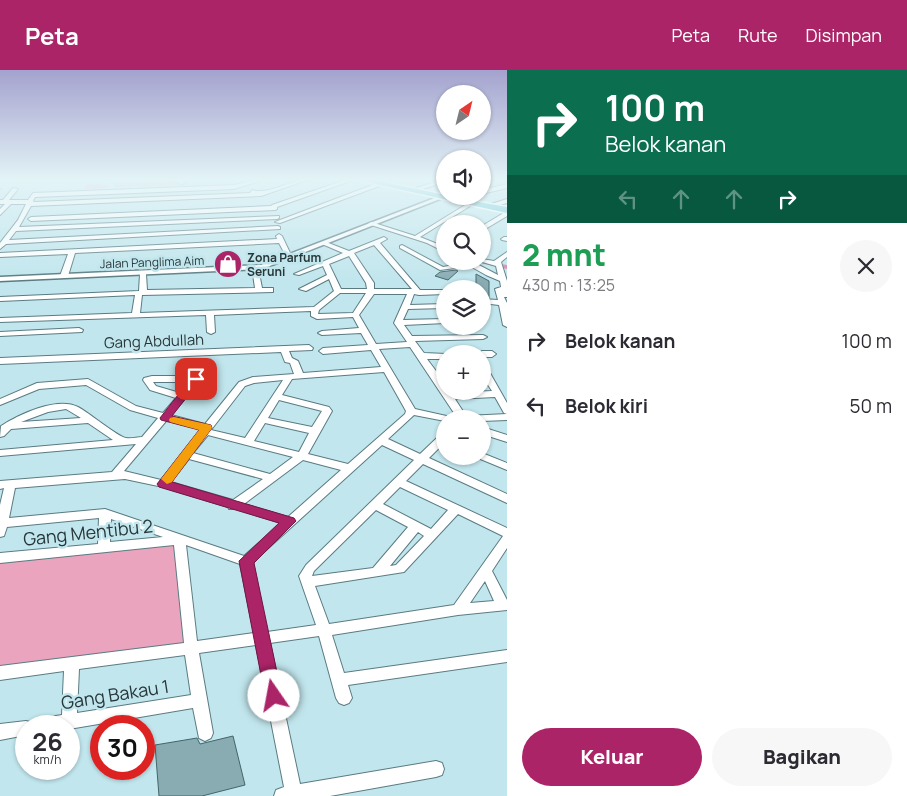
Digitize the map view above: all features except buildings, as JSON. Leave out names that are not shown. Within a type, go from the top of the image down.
[{"type":"street","points":[[2,244],[24,213]]},
{"type":"street","points":[[31,219],[155,213]]},
{"type":"street","points":[[276,213],[280,241],[289,257]]},
{"type":"street","points":[[2,244],[278,223],[304,213]]},
{"type":"street","name":"Jalan Panglima Aim","points":[[0,279],[255,268],[289,257],[400,213]]},
{"type":"street","points":[[418,236],[451,213]]},
{"type":"street","points":[[491,223],[506,213]]},
{"type":"street","points":[[13,229],[278,223]]},
{"type":"street","points":[[373,223],[436,241]]},
{"type":"street","points":[[373,223],[436,246]]},
{"type":"street","points":[[297,274],[384,239]]},
{"type":"street","points":[[0,254],[280,241]]},
{"type":"street","points":[[324,243],[350,253],[370,283],[371,292],[355,315]]},
{"type":"street","points":[[376,243],[415,293]]},
{"type":"street","points":[[402,247],[436,266]]},
{"type":"street","points":[[64,276],[72,252]]},
{"type":"street","points":[[507,254],[500,266],[499,278],[507,325]]},
{"type":"street","points":[[325,263],[338,292]]},
{"type":"street","points":[[255,268],[259,290]]},
{"type":"street","points":[[482,270],[499,278],[507,295]]},
{"type":"street","points":[[136,315],[143,274]]},
{"type":"street","points":[[303,289],[330,276]]},
{"type":"street","points":[[0,299],[270,290]]},
{"type":"street","points":[[0,320],[316,309],[338,292],[436,294]]},
{"type":"street","points":[[398,323],[415,293]]},
{"type":"street","points":[[491,302],[503,303]]},
{"type":"street","points":[[406,307],[436,306]]},
{"type":"street","points":[[316,309],[314,314],[317,317],[355,315]]},
{"type":"street","points":[[210,312],[210,332]]},
{"type":"street","points":[[355,315],[411,411],[436,416]]},
{"type":"street","points":[[398,323],[436,322]]},
{"type":"street","points":[[398,323],[410,342],[436,371]]},
{"type":"street","points":[[0,334],[79,330]]},
{"type":"street","points":[[322,333],[364,330]]},
{"type":"street","points":[[323,351],[483,337]]},
{"type":"street","name":"Gang Abdullah","points":[[0,361],[309,348]]},
{"type":"street","points":[[248,442],[277,397],[295,376],[294,361],[288,360],[284,349]]},
{"type":"street","points":[[422,356],[436,356]]},
{"type":"street","points":[[164,484],[242,384],[252,380],[386,369]]},
{"type":"street","points":[[0,402],[33,387],[84,382],[92,383],[129,407],[248,442],[349,468]]},
{"type":"street","points":[[491,382],[507,411]]},
{"type":"street","points":[[491,394],[498,394]]},
{"type":"street","points":[[116,474],[182,396]]},
{"type":"street","points":[[233,506],[302,455],[327,411],[326,409],[277,397]]},
{"type":"street","points":[[4,430],[46,408],[70,407],[122,442]]},
{"type":"street","points":[[246,561],[409,415],[411,411]]},
{"type":"street","points":[[491,418],[507,418]]},
{"type":"street","points":[[262,419],[315,432]]},
{"type":"street","points":[[4,430],[88,420]]},
{"type":"street","points":[[491,433],[507,439]]},
{"type":"street","points":[[0,453],[144,440]]},
{"type":"street","points":[[381,440],[507,499]]},
{"type":"street","points":[[344,698],[324,630],[305,576],[436,446]]},
{"type":"street","points":[[187,455],[272,478]]},
{"type":"street","points":[[491,460],[507,467]]},
{"type":"street","points":[[246,561],[105,513],[1,526],[5,484],[116,474],[164,484],[233,506],[289,521]]},
{"type":"street","points":[[399,482],[507,533]]},
{"type":"street","points":[[376,505],[431,534]]},
{"type":"street","points":[[308,582],[400,569],[456,509]]},
{"type":"street","points":[[101,548],[104,545],[105,513]]},
{"type":"street","points":[[376,573],[416,526]]},
{"type":"street","points":[[179,539],[191,647],[205,734]]},
{"type":"street","name":"Gang Mentibu 2","points":[[0,558],[179,539]]},
{"type":"street","points":[[458,610],[507,539]]},
{"type":"street","points":[[246,561],[288,795],[436,769]]},
{"type":"street","points":[[0,673],[505,605],[485,569]]},
{"type":"street","points":[[338,680],[507,656]]},
{"type":"street","points":[[69,715],[72,664]]},
{"type":"street","name":"Gang Bakau 1","points":[[80,719],[200,700]]},
{"type":"street","points":[[0,732],[15,730]]},
{"type":"shaded area","points":[[175,543],[186,645],[0,669],[0,562]]},
{"type":"waterway","points":[[7,234],[20,216]]},
{"type":"waterway","points":[[420,238],[436,244]]},
{"type":"waterway","points":[[491,264],[507,267]]},
{"type":"slow traffic","points":[[167,479],[207,428],[174,420]]},
{"type":"place","name":"Zona Parfum Seruni","points":[[228,264]]},
{"type":"route","points":[[196,379],[165,418],[207,428],[164,484],[233,506],[289,521],[246,561],[274,696]]}]
